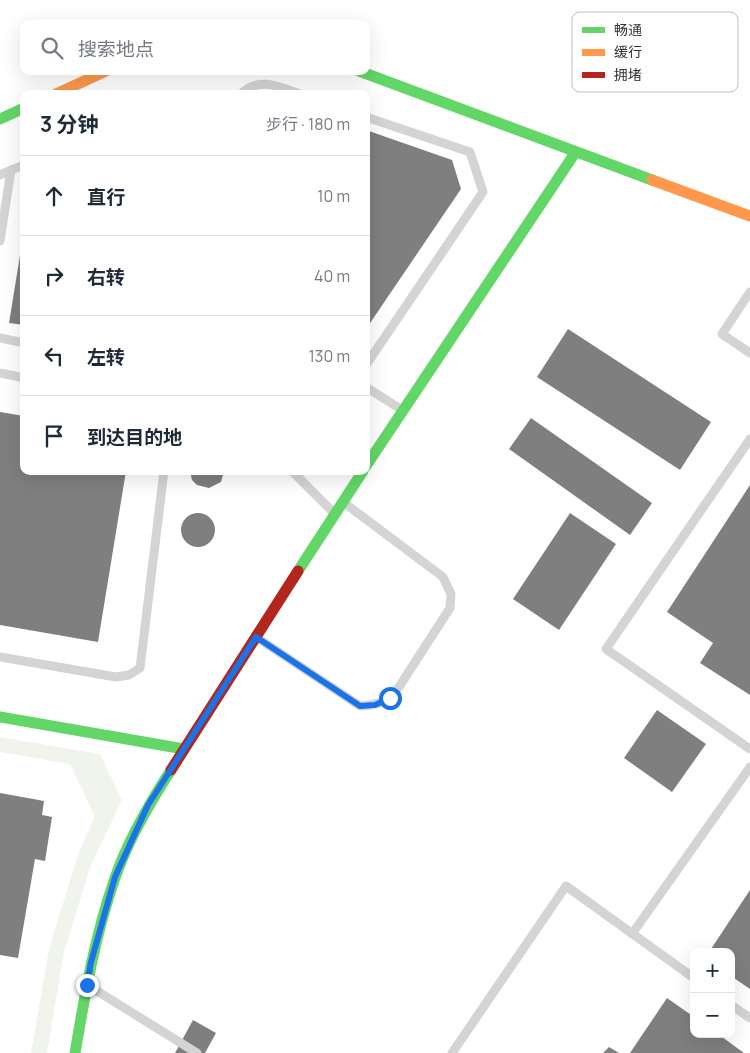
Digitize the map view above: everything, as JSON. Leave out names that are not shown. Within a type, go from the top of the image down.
[{"type":"main road","points":[[65,90],[97,75]]},
{"type":"main road","points":[[370,75],[575,153],[750,216]]},
{"type":"main road","points":[[0,119],[20,110]]},
{"type":"main road","points":[[370,460],[575,153]]},
{"type":"main road","points":[[75,1053],[91,962],[115,877],[148,805],[360,475]]},
{"type":"main road","points":[[0,717],[184,749]]},
{"type":"lane","points":[[246,90],[264,83],[287,90]]},
{"type":"lane","points":[[370,118],[470,152],[483,192],[370,359]]},
{"type":"lane","points":[[0,175],[20,167]]},
{"type":"lane","points":[[0,241],[11,170]]},
{"type":"lane","points":[[0,200],[5,211]]},
{"type":"lane","points":[[750,292],[722,334],[750,353]]},
{"type":"lane","points":[[0,338],[20,341]]},
{"type":"lane","points":[[0,373],[20,377]]},
{"type":"lane","points":[[370,390],[402,410]]},
{"type":"lane","points":[[750,439],[606,649],[750,749]]},
{"type":"lane","points":[[0,657],[116,677],[129,675],[140,668],[164,475]]},
{"type":"lane","points":[[296,475],[335,514]]},
{"type":"lane","points":[[256,637],[360,706],[375,705],[390,698],[394,693],[445,616],[450,608],[451,594],[443,577],[343,502]]},
{"type":"lane","points":[[632,934],[750,767]]},
{"type":"lane","points":[[452,1053],[566,886],[690,975]]},
{"type":"lane","points":[[87,985],[197,1053]]},
{"type":"lane","points":[[735,1008],[750,1018]]},
{"type":"shaded area","points":[[0,737],[100,754],[122,800],[91,865],[64,952],[47,1053],[31,1053],[49,949],[78,855],[95,816],[70,764],[0,752]]},
{"type":"building","points":[[370,131],[452,160],[461,189],[370,323]]},
{"type":"building","points":[[20,255],[20,324],[9,323]]},
{"type":"building","points":[[568,329],[711,422],[680,470],[537,377]]},
{"type":"building","points":[[0,412],[20,415],[20,475],[125,475],[98,642],[0,625]]},
{"type":"building","points":[[531,418],[652,503],[630,535],[509,449]]},
{"type":"building","points":[[191,475],[223,475],[221,482],[209,488],[197,485],[192,480]]},
{"type":"building","points":[[750,485],[750,695],[700,663],[713,643],[667,612]]},
{"type":"building","points":[[198,513],[205,514],[210,518],[214,523],[214,537],[210,542],[205,546],[198,547],[191,546],[186,542],[182,537],[181,530],[182,523],[186,518],[191,514]]},
{"type":"building","points":[[570,513],[616,544],[559,630],[513,599]]},
{"type":"building","points":[[657,710],[706,744],[672,792],[624,758]]},
{"type":"building","points":[[0,793],[44,801],[42,815],[52,817],[45,861],[35,859],[18,958],[0,955]]},
{"type":"building","points":[[750,890],[750,989],[735,979],[735,948],[712,948]]},
{"type":"building","points":[[667,998],[690,1014],[690,1038],[723,1038],[744,1053],[630,1053]]},
{"type":"building","points":[[193,1020],[216,1033],[205,1053],[175,1053]]},
{"type":"building","points":[[609,1047],[619,1053],[603,1053]]},
{"type":"traffic: fast","points":[[370,75],[652,180]]},
{"type":"traffic: fast","points":[[0,119],[20,110]]},
{"type":"traffic: fast","points":[[370,460],[575,153]]},
{"type":"traffic: fast","points":[[298,571],[360,475]]},
{"type":"traffic: fast","points":[[0,717],[184,749]]},
{"type":"traffic: fast","points":[[75,1053],[96,943],[115,878],[140,822],[171,770]]},
{"type":"traffic: slow","points":[[65,90],[97,75]]},
{"type":"traffic: slow","points":[[652,180],[750,216]]},
{"type":"traffic: jam","points":[[171,770],[298,571]]},
{"type":"route","points":[[87,985],[91,962],[115,877],[148,805],[256,637],[360,706],[375,705],[390,698]]}]
